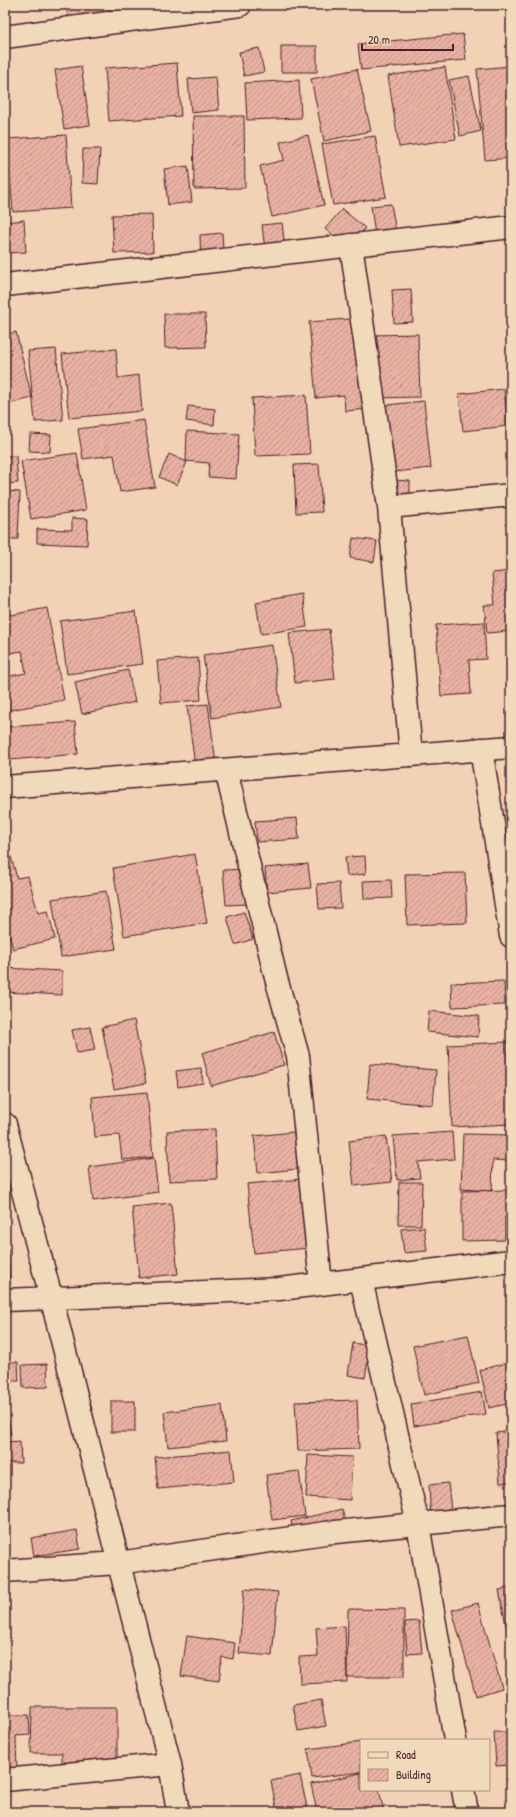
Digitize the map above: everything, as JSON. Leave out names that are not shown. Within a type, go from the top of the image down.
[{"type":"street","points":[[5,37],[182,9],[240,5]]},
{"type":"street","points":[[5,285],[511,227]]},
{"type":"street","points":[[352,245],[389,507],[411,755]]},
{"type":"street","points":[[389,507],[511,495]]},
{"type":"street","points":[[5,787],[511,747]]},
{"type":"street","points":[[481,749],[511,936]]},
{"type":"street","points":[[226,770],[276,978],[298,1056],[321,1284]]},
{"type":"street","points":[[5,1124],[52,1297],[170,1764],[178,1812]]},
{"type":"street","points":[[5,1300],[279,1288],[361,1280],[511,1261]]},
{"type":"street","points":[[361,1280],[418,1524],[455,1739]]},
{"type":"street","points":[[5,1571],[118,1563],[325,1533],[511,1515]]},
{"type":"street","points":[[5,1780],[170,1764]]},
{"type":"street","points":[[463,1791],[467,1812]]},
{"type":"building","points":[[67,5],[109,5],[109,27],[68,27]]},
{"type":"building","points":[[243,5],[271,5],[271,7],[244,10]]},
{"type":"building","points":[[463,34],[466,60],[361,70],[358,44]]},
{"type":"building","points":[[281,46],[317,46],[317,72],[281,72]]},
{"type":"building","points":[[259,48],[264,72],[244,76],[239,52]]},
{"type":"building","points":[[177,63],[181,116],[109,121],[105,68]]},
{"type":"building","points":[[81,66],[90,125],[64,129],[55,70]]},
{"type":"building","points":[[511,66],[511,158],[485,160],[477,69]]},
{"type":"building","points":[[445,67],[456,139],[399,147],[388,76]]},
{"type":"building","points":[[357,69],[371,131],[324,141],[311,79]]},
{"type":"building","points":[[469,76],[481,131],[460,136],[449,80]]},
{"type":"building","points":[[216,77],[219,110],[191,113],[188,79]]},
{"type":"building","points":[[299,80],[301,118],[247,120],[245,83]]},
{"type":"building","points":[[193,116],[244,116],[245,188],[194,189]]},
{"type":"building","points":[[66,135],[71,208],[13,212],[7,139]]},
{"type":"building","points":[[308,135],[324,205],[272,217],[260,166],[284,160],[280,142]]},
{"type":"building","points":[[375,136],[386,197],[333,205],[322,144]]},
{"type":"building","points":[[83,149],[100,149],[98,184],[82,183]]},
{"type":"building","points":[[188,166],[192,202],[168,205],[164,169]]},
{"type":"building","points":[[391,204],[396,232],[375,235],[371,206]]},
{"type":"building","points":[[342,209],[365,228],[349,248],[325,229]]},
{"type":"building","points":[[152,214],[153,252],[114,253],[112,215]]},
{"type":"building","points":[[24,220],[26,252],[5,253],[5,222]]},
{"type":"building","points":[[282,223],[286,256],[266,258],[262,225]]},
{"type":"building","points":[[222,233],[224,266],[201,268],[200,235]]},
{"type":"building","points":[[411,289],[413,322],[394,323],[392,290]]},
{"type":"building","points":[[164,314],[205,314],[206,347],[165,348]]},
{"type":"building","points":[[362,318],[370,409],[345,411],[344,395],[316,398],[309,322]]},
{"type":"building","points":[[16,332],[32,398],[8,404],[5,393],[5,335]]},
{"type":"building","points":[[418,334],[420,397],[375,398],[373,335]]},
{"type":"building","points":[[56,349],[63,420],[35,422],[28,351]]},
{"type":"building","points":[[116,349],[118,378],[139,375],[142,411],[69,418],[62,354]]},
{"type":"building","points":[[504,389],[508,426],[463,431],[459,394]]},
{"type":"building","points":[[306,395],[310,454],[255,456],[252,398]]},
{"type":"building","points":[[424,401],[431,468],[386,473],[378,406]]},
{"type":"building","points":[[188,406],[215,409],[214,425],[186,421]]},
{"type":"building","points":[[144,420],[155,487],[120,492],[114,455],[83,459],[78,429]]},
{"type":"building","points":[[187,431],[239,434],[236,479],[208,477],[209,463],[186,461]]},
{"type":"building","points":[[30,434],[51,435],[50,452],[29,451]]},
{"type":"building","points":[[77,453],[86,510],[31,519],[21,461]]},
{"type":"building","points":[[169,454],[187,462],[177,485],[159,477]]},
{"type":"building","points":[[5,456],[16,456],[18,483],[5,484]]},
{"type":"building","points":[[319,464],[322,512],[296,513],[294,465]]},
{"type":"building","points":[[392,480],[410,481],[410,515],[391,515]]},
{"type":"building","points":[[5,491],[20,492],[18,539],[5,539]]},
{"type":"building","points":[[72,518],[88,519],[87,545],[37,543],[37,529],[72,530]]},
{"type":"building","points":[[353,538],[377,541],[374,562],[350,558]]},
{"type":"building","points":[[511,571],[511,631],[487,633],[484,605],[495,605],[492,573]]},
{"type":"building","points":[[302,594],[307,627],[261,634],[256,602]]},
{"type":"building","points":[[47,608],[64,700],[5,711],[5,677],[26,673],[22,651],[5,654],[5,616]]},
{"type":"building","points":[[136,611],[143,664],[67,674],[60,621]]},
{"type":"building","points":[[484,622],[486,659],[469,660],[471,694],[441,696],[436,625]]},
{"type":"building","points":[[329,629],[335,679],[295,683],[289,633]]},
{"type":"building","points":[[272,645],[281,707],[212,718],[203,655]]},
{"type":"building","points":[[198,658],[201,700],[161,703],[157,661]]},
{"type":"building","points":[[128,670],[135,702],[82,714],[75,682]]},
{"type":"building","points":[[208,704],[216,763],[195,766],[187,706]]},
{"type":"building","points":[[75,722],[78,754],[10,760],[7,727]]},
{"type":"building","points":[[297,818],[299,839],[257,842],[255,821]]},
{"type":"building","points":[[10,853],[17,878],[28,876],[38,913],[48,911],[55,939],[13,949],[5,921],[5,854]]},
{"type":"building","points":[[195,854],[207,923],[124,936],[113,868]]},
{"type":"building","points":[[365,856],[366,874],[347,876],[345,857]]},
{"type":"building","points":[[308,864],[311,888],[267,892],[265,868]]},
{"type":"building","points":[[246,869],[249,904],[226,905],[223,870]]},
{"type":"building","points":[[465,873],[467,923],[407,925],[405,874]]},
{"type":"building","points":[[391,880],[392,898],[364,899],[363,881]]},
{"type":"building","points":[[339,883],[341,908],[319,909],[317,884]]},
{"type":"building","points":[[106,891],[116,949],[61,957],[52,899]]},
{"type":"building","points":[[244,912],[253,939],[235,945],[227,917]]},
{"type":"building","points":[[5,968],[62,971],[62,995],[5,992]]},
{"type":"building","points":[[504,981],[505,1005],[452,1007],[451,983]]},
{"type":"building","points":[[429,1011],[479,1016],[478,1037],[427,1032]]},
{"type":"building","points":[[134,1020],[146,1083],[114,1089],[102,1027]]},
{"type":"building","points":[[90,1027],[95,1050],[77,1053],[72,1030]]},
{"type":"building","points":[[274,1032],[284,1065],[211,1086],[202,1053]]},
{"type":"building","points":[[507,1042],[511,1124],[452,1127],[448,1045]]},
{"type":"building","points":[[370,1064],[436,1070],[433,1105],[367,1099]]},
{"type":"building","points":[[201,1068],[203,1083],[178,1087],[176,1071]]},
{"type":"building","points":[[147,1092],[153,1157],[122,1160],[119,1135],[95,1137],[92,1097]]},
{"type":"building","points":[[215,1129],[217,1179],[169,1181],[167,1131]]},
{"type":"building","points":[[294,1132],[298,1169],[258,1173],[254,1136]]},
{"type":"building","points":[[452,1132],[454,1159],[418,1162],[420,1178],[397,1180],[393,1136]]},
{"type":"building","points":[[463,1134],[511,1135],[511,1161],[493,1160],[492,1191],[461,1189]]},
{"type":"building","points":[[386,1136],[392,1182],[354,1186],[349,1141]]},
{"type":"building","points":[[154,1158],[158,1192],[93,1201],[89,1167]]},
{"type":"building","points":[[302,1179],[309,1248],[254,1253],[247,1184]]},
{"type":"building","points":[[399,1182],[422,1182],[421,1225],[398,1225]]},
{"type":"building","points":[[511,1190],[511,1217],[505,1217],[505,1240],[462,1241],[462,1191]]},
{"type":"building","points":[[171,1203],[178,1274],[139,1278],[132,1207]]},
{"type":"building","points":[[424,1227],[427,1251],[404,1253],[401,1229]]},
{"type":"building","points":[[5,1250],[8,1250],[10,1285],[5,1285]]},
{"type":"building","points":[[468,1335],[479,1383],[424,1395],[413,1346]]},
{"type":"building","points":[[353,1343],[370,1346],[365,1378],[348,1375]]},
{"type":"building","points":[[5,1362],[18,1362],[19,1381],[5,1381]]},
{"type":"building","points":[[510,1362],[511,1403],[489,1408],[480,1370]]},
{"type":"building","points":[[47,1364],[48,1387],[23,1388],[22,1365]]},
{"type":"building","points":[[482,1392],[486,1414],[414,1426],[411,1404]]},
{"type":"building","points":[[357,1400],[359,1449],[298,1451],[295,1402]]},
{"type":"building","points":[[111,1401],[135,1401],[135,1432],[111,1432]]},
{"type":"building","points":[[222,1405],[226,1441],[168,1447],[164,1412]]},
{"type":"building","points":[[5,1406],[11,1434],[5,1435]]},
{"type":"building","points":[[511,1431],[511,1482],[500,1483],[496,1433]]},
{"type":"building","points":[[20,1441],[21,1463],[5,1463],[5,1442]]},
{"type":"building","points":[[231,1450],[234,1482],[158,1489],[155,1457]]},
{"type":"building","points":[[308,1455],[352,1457],[350,1500],[306,1497]]},
{"type":"building","points":[[299,1471],[305,1516],[272,1520],[266,1475]]},
{"type":"building","points":[[448,1483],[452,1519],[431,1521],[429,1485]]},
{"type":"building","points":[[342,1509],[347,1530],[296,1542],[291,1521]]},
{"type":"building","points":[[77,1530],[80,1549],[34,1556],[31,1538]]},
{"type":"building","points":[[511,1587],[511,1650],[499,1590]]},
{"type":"building","points":[[244,1589],[278,1592],[272,1656],[239,1653]]},
{"type":"building","points":[[478,1603],[502,1688],[476,1696],[452,1610]]},
{"type":"building","points":[[348,1609],[404,1610],[404,1677],[347,1677]]},
{"type":"building","points":[[419,1621],[422,1653],[407,1654],[405,1622]]},
{"type":"building","points":[[345,1626],[347,1682],[300,1684],[299,1657],[318,1656],[316,1628]]},
{"type":"building","points":[[187,1636],[235,1643],[233,1659],[222,1657],[219,1681],[181,1676]]},
{"type":"building","points":[[321,1700],[326,1726],[298,1731],[293,1705]]},
{"type":"building","points":[[32,1707],[117,1707],[117,1763],[62,1778],[62,1753],[31,1753]]},
{"type":"building","points":[[5,1715],[29,1715],[30,1735],[16,1736],[17,1775],[5,1776]]},
{"type":"building","points":[[494,1732],[511,1732],[511,1765],[496,1766]]},
{"type":"building","points":[[360,1742],[360,1772],[312,1778],[308,1749]]},
{"type":"building","points":[[360,1773],[360,1791],[379,1791],[384,1812],[317,1812],[311,1784]]},
{"type":"building","points":[[300,1775],[308,1812],[277,1812],[271,1781]]}]
